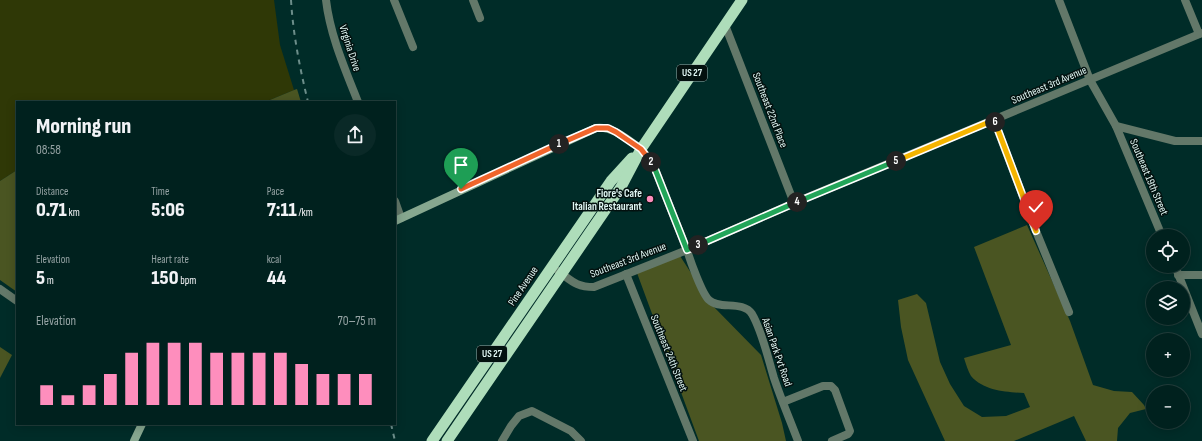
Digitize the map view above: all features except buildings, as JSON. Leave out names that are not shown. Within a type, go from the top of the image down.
[{"type":"highway","name":"Pine Avenue","points":[[447,441],[621,188],[641,149],[742,0]]},
{"type":"highway","name":"Pine Avenue","points":[[432,441],[611,181],[641,149]]},
{"type":"main road","points":[[398,219],[596,128],[608,128],[641,149]]},
{"type":"main road","points":[[134,441],[142,425]]},
{"type":"street","name":"Virginia Drive","points":[[326,0],[335,41],[358,101]]},
{"type":"street","points":[[394,0],[413,47]]},
{"type":"street","points":[[473,0],[480,18]]},
{"type":"street","points":[[1059,0],[1090,80]]},
{"type":"street","points":[[1185,0],[1200,34]]},
{"type":"street","name":"Southeast 22nd Place","points":[[725,25],[794,203]]},
{"type":"street","name":"Southeast 3rd Avenue","points":[[552,267],[576,284],[584,287],[594,287],[687,250],[794,203],[1200,34]]},
{"type":"street","name":"Southeast 19th Street","points":[[1090,80],[1116,126],[1159,229]]},
{"type":"street","points":[[994,120],[1036,231],[1069,312]]},
{"type":"street","points":[[1116,126],[1175,140],[1202,141]]},
{"type":"street","points":[[641,149],[653,164],[687,250]]},
{"type":"street","points":[[396,207],[398,219]]},
{"type":"street","name":"Asian Park Pvt Road","points":[[687,250],[705,294],[709,300],[715,304],[742,307],[751,312],[798,441]]},
{"type":"street","name":"Southeast 24th Street","points":[[626,274],[693,441]]},
{"type":"street","points":[[1202,275],[1178,275],[1202,334]]},
{"type":"street","points":[[0,289],[16,300]]},
{"type":"street","name":"Asian Park Pvt Road","points":[[783,402],[824,386],[831,386],[835,390],[850,431],[848,434],[832,441]]},
{"type":"street","points":[[502,441],[519,416],[532,411],[570,431],[581,441]]},
{"type":"green space","points":[[0,0],[274,0],[280,45],[294,90],[267,101],[16,101],[16,171],[0,181]]},
{"type":"green space","points":[[297,89],[301,101],[267,101]]},
{"type":"green space","points":[[16,171],[16,291],[0,280],[0,181]]},
{"type":"green space","points":[[1027,225],[1070,321],[1093,385],[1114,391],[1132,392],[1146,409],[1130,413],[1118,428],[1117,441],[1086,441],[1074,416],[1014,441],[945,441],[908,360],[901,327],[898,300],[917,294],[926,303],[940,362],[950,384],[964,406],[982,417],[1006,416],[1030,407],[1024,393],[996,390],[982,385],[971,376],[967,367],[964,358],[1011,345],[974,247]]},
{"type":"green space","points":[[680,256],[712,305],[761,355],[786,441],[699,441],[637,273]]},
{"type":"green space","points":[[0,347],[12,355],[0,378]]},
{"type":"railway","points":[[291,0],[297,51],[308,101]]},
{"type":"railway","points":[[391,425],[395,441]]},
{"type":"place","name":"Fiore's Cafe Italian Restaurant","points":[[650,199]]},
{"type":"route","points":[[461,189],[596,128],[608,128],[641,149],[653,164],[687,250],[794,203],[994,120],[1036,231]]}]
